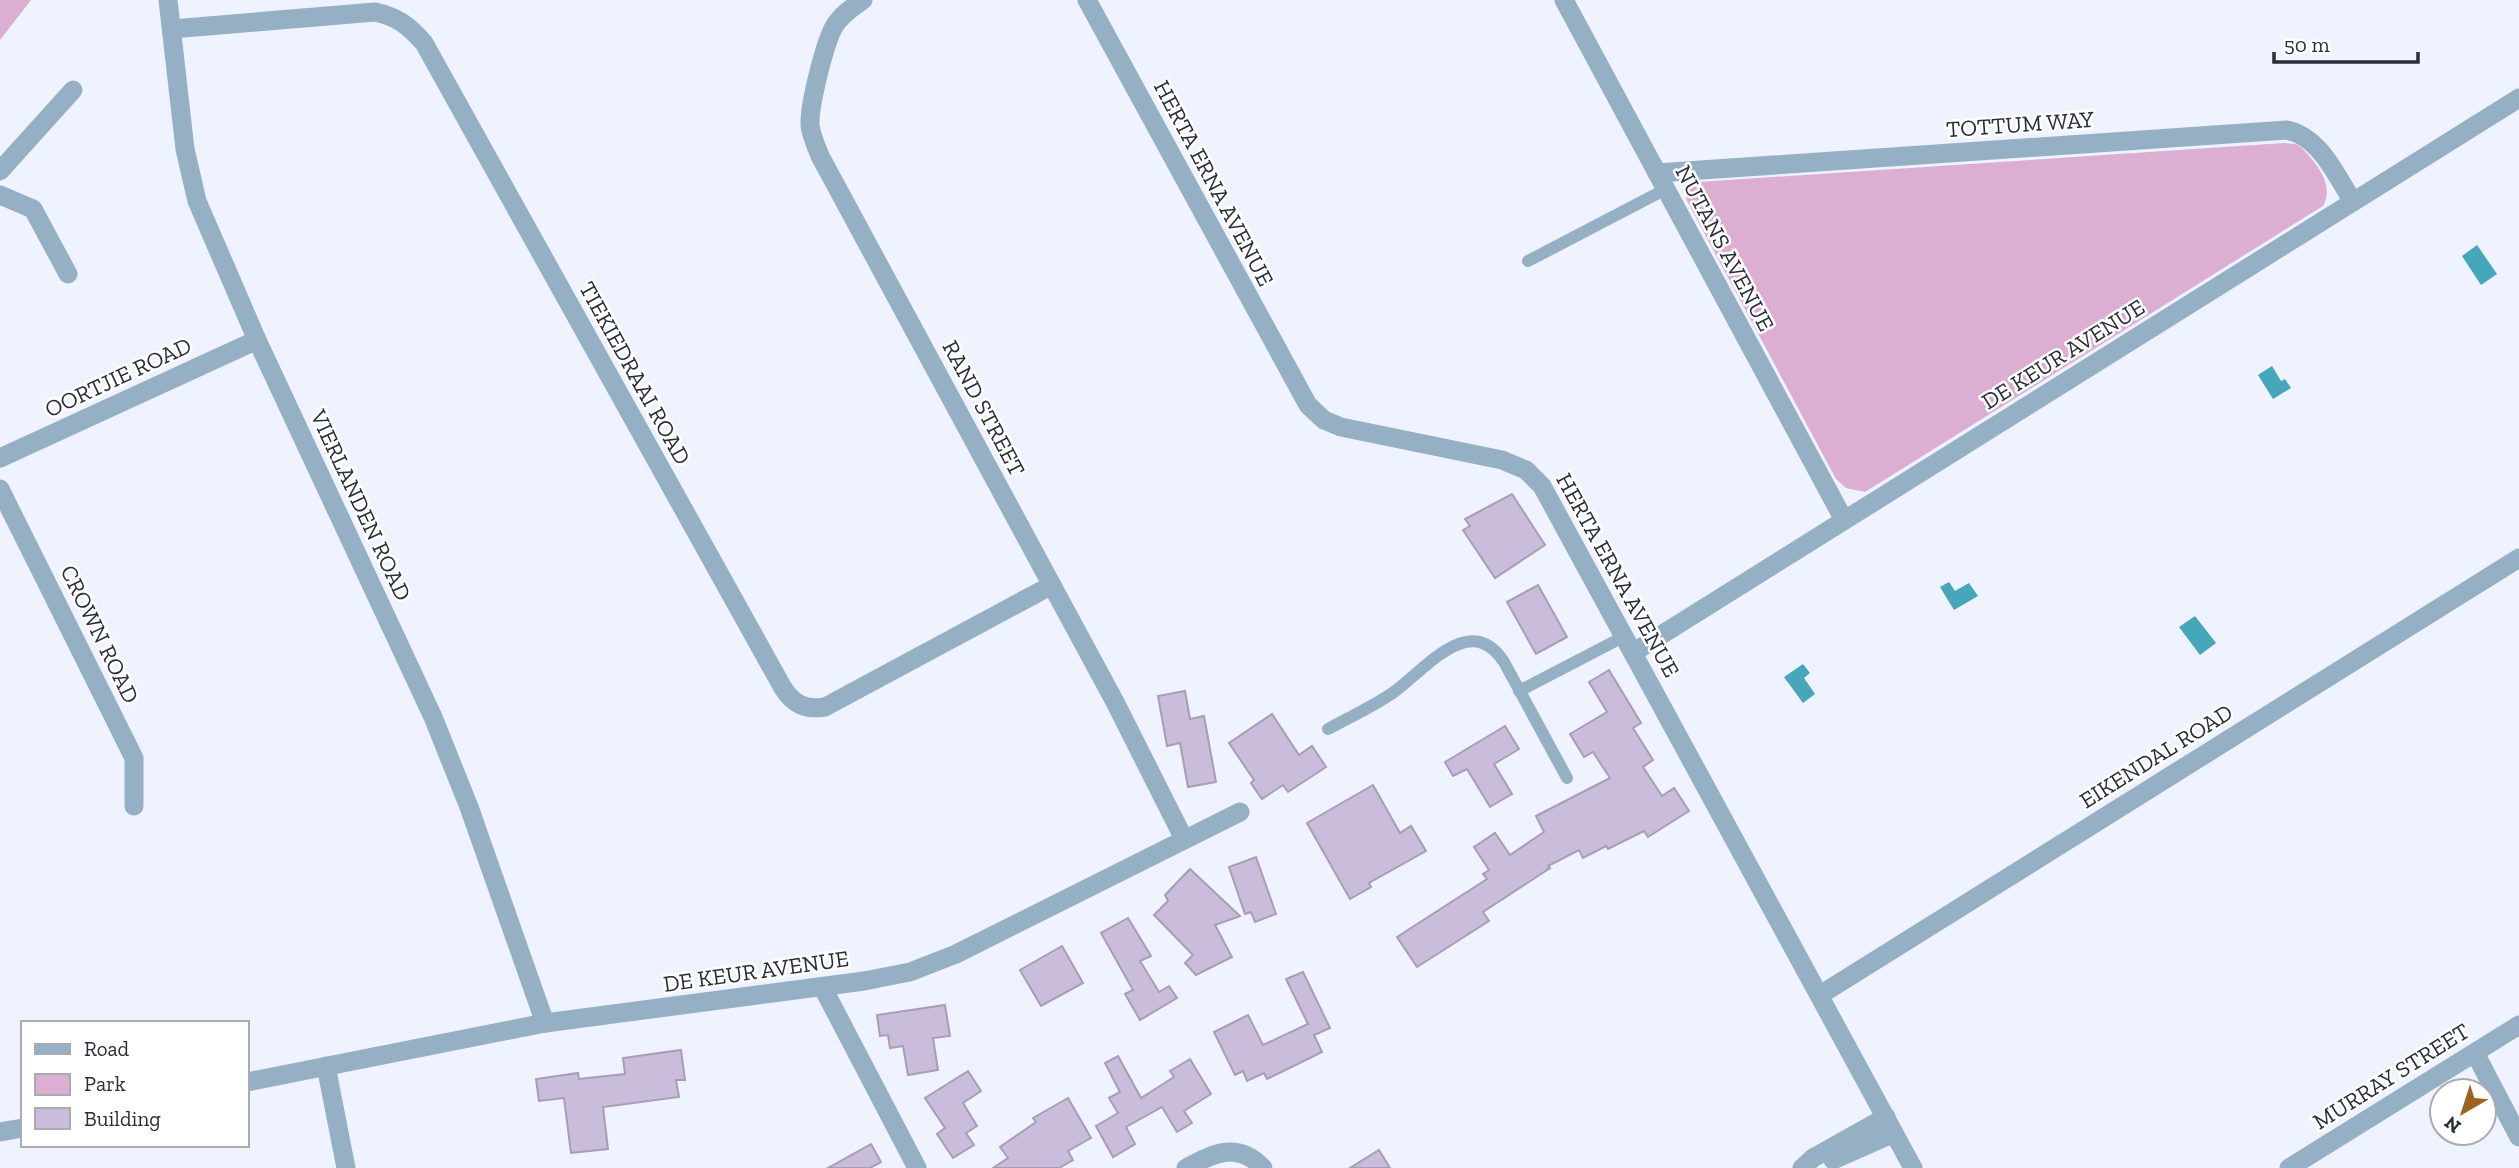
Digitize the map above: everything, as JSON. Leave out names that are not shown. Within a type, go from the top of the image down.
[{"type":"street","name":"VIERLANDEN ROAD","points":[[168,0],[185,149],[197,201],[257,341],[438,727],[545,1023]]},
{"type":"street","name":"RAND STREET","points":[[863,0],[835,24],[830,37],[810,116],[814,142],[1115,702],[1184,839]]},
{"type":"street","name":"HERTA ERNA AVENUE","points":[[1087,0],[1308,405],[1316,415],[1332,424],[1502,460],[1526,470],[1542,486],[1913,1168]]},
{"type":"street","name":"NUTANS AVENUE","points":[[1564,0],[1844,520]]},
{"type":"street","name":"TIEKIEDRAAI ROAD","points":[[172,29],[375,12],[394,16],[410,26],[424,43],[783,688],[796,703],[813,709],[825,707],[1052,585]]},
{"type":"street","points":[[0,171],[73,90]]},
{"type":"street","name":"DE KEUR AVENUE","points":[[1629,644],[1844,520],[2519,98]]},
{"type":"street","name":"TOTTUM WAY","points":[[1661,181],[2287,130],[2304,136],[2317,147],[2353,202]]},
{"type":"street","points":[[0,195],[33,209],[68,274]]},
{"type":"street","name":"OORTJIE ROAD","points":[[0,458],[257,341]]},
{"type":"street","name":"CROWN ROAD","points":[[0,489],[134,758],[134,806]]},
{"type":"street","name":"EIKENDAL ROAD","points":[[1820,995],[2519,558]]},
{"type":"street","name":"DE KEUR AVENUE","points":[[248,1082],[545,1023],[822,988],[899,974],[931,965],[1240,812]]},
{"type":"street","points":[[822,988],[917,1168]]},
{"type":"street","name":"MURRAY STREET","points":[[2289,1168],[2519,1025]]},
{"type":"street","points":[[2474,1053],[2519,1137]]},
{"type":"street","points":[[326,1066],[346,1168]]},
{"type":"street","points":[[1816,1168],[1839,1151],[1890,1126]]},
{"type":"street","points":[[0,1132],[21,1128]]},
{"type":"street","points":[[1802,1168],[1812,1158],[1839,1151]]},
{"type":"street","points":[[1186,1168],[1224,1152],[1243,1154],[1263,1168]]},
{"type":"lane","points":[[1528,261],[1661,181]]},
{"type":"lane","points":[[1328,729],[1384,699],[1439,654],[1464,643],[1490,645],[1504,662],[1567,778]]},
{"type":"lane","points":[[1519,691],[1629,644]]},
{"type":"green space","points":[[0,0],[31,0],[0,40]]},
{"type":"green space","points":[[2296,144],[2302,148],[2318,167],[2327,190],[2323,206],[1865,492],[1846,488],[1836,479],[1686,199],[1688,188],[1699,182]]},
{"type":"water","points":[[2477,245],[2497,274],[2481,285],[2462,256]]},
{"type":"water","points":[[2272,366],[2281,381],[2285,379],[2291,388],[2273,399],[2258,375]]},
{"type":"water","points":[[1949,582],[1955,591],[1969,583],[1978,596],[1954,610],[1940,587]]},
{"type":"water","points":[[2195,616],[2216,643],[2200,655],[2179,627]]},
{"type":"water","points":[[1803,664],[1810,673],[1804,678],[1815,694],[1803,703],[1784,677]]},
{"type":"building","points":[[1512,494],[1545,545],[1495,578],[1463,530],[1470,526],[1465,519]]},
{"type":"building","points":[[1538,585],[1567,637],[1536,654],[1507,602]]},
{"type":"building","points":[[1609,670],[1641,723],[1633,728],[1653,760],[1643,767],[1662,796],[1674,788],[1689,811],[1648,837],[1644,831],[1608,849],[1606,846],[1583,858],[1579,850],[1548,866],[1550,868],[1483,912],[1489,921],[1417,967],[1397,937],[1487,879],[1483,874],[1489,870],[1474,847],[1495,833],[1510,855],[1544,832],[1536,816],[1610,778],[1593,752],[1584,757],[1570,734],[1607,712],[1589,682]]},
{"type":"building","points":[[1185,691],[1190,719],[1204,716],[1216,782],[1188,787],[1180,743],[1167,746],[1158,696]]},
{"type":"building","points":[[1272,714],[1299,755],[1312,746],[1326,767],[1288,792],[1283,785],[1262,799],[1251,783],[1254,780],[1229,743]]},
{"type":"building","points":[[1505,726],[1519,749],[1494,764],[1512,794],[1490,807],[1467,769],[1453,776],[1445,762]]},
{"type":"building","points":[[1373,785],[1400,833],[1411,826],[1426,851],[1369,883],[1371,887],[1350,899],[1307,823]]},
{"type":"building","points":[[1256,857],[1276,914],[1255,922],[1251,912],[1245,914],[1229,867]]},
{"type":"building","points":[[1190,869],[1240,916],[1215,925],[1232,957],[1196,975],[1185,963],[1193,955],[1154,915],[1168,901],[1165,895]]},
{"type":"building","points":[[1128,918],[1151,956],[1140,961],[1159,992],[1169,986],[1177,998],[1140,1020],[1125,994],[1133,990],[1101,933]]},
{"type":"building","points":[[1062,946],[1083,983],[1041,1006],[1020,970]]},
{"type":"building","points":[[1303,972],[1330,1028],[1314,1035],[1322,1052],[1267,1079],[1264,1073],[1247,1081],[1243,1071],[1235,1075],[1214,1032],[1248,1015],[1263,1045],[1308,1024],[1286,979]]},
{"type":"building","points":[[945,1005],[950,1036],[933,1038],[938,1070],[908,1075],[903,1046],[890,1048],[888,1035],[880,1036],[877,1015]]},
{"type":"building","points":[[681,1050],[685,1080],[676,1080],[679,1097],[603,1107],[608,1149],[571,1153],[564,1098],[539,1101],[536,1079],[578,1073],[579,1079],[625,1074],[623,1058]]},
{"type":"building","points":[[1118,1056],[1141,1098],[1174,1077],[1170,1071],[1190,1059],[1211,1094],[1184,1111],[1192,1123],[1177,1132],[1162,1107],[1126,1127],[1135,1144],[1113,1157],[1096,1126],[1118,1113],[1109,1098],[1120,1092],[1105,1063]]},
{"type":"building","points":[[968,1071],[981,1091],[963,1103],[977,1126],[966,1133],[974,1145],[953,1158],[937,1134],[945,1128],[925,1098]]},
{"type":"building","points":[[1068,1098],[1091,1138],[1068,1151],[1073,1160],[1059,1168],[993,1168],[1008,1158],[1000,1147],[1036,1122],[1033,1118]]},
{"type":"building","points":[[871,1144],[881,1162],[870,1168],[828,1168]]},
{"type":"building","points":[[1379,1150],[1390,1168],[1350,1168]]}]
